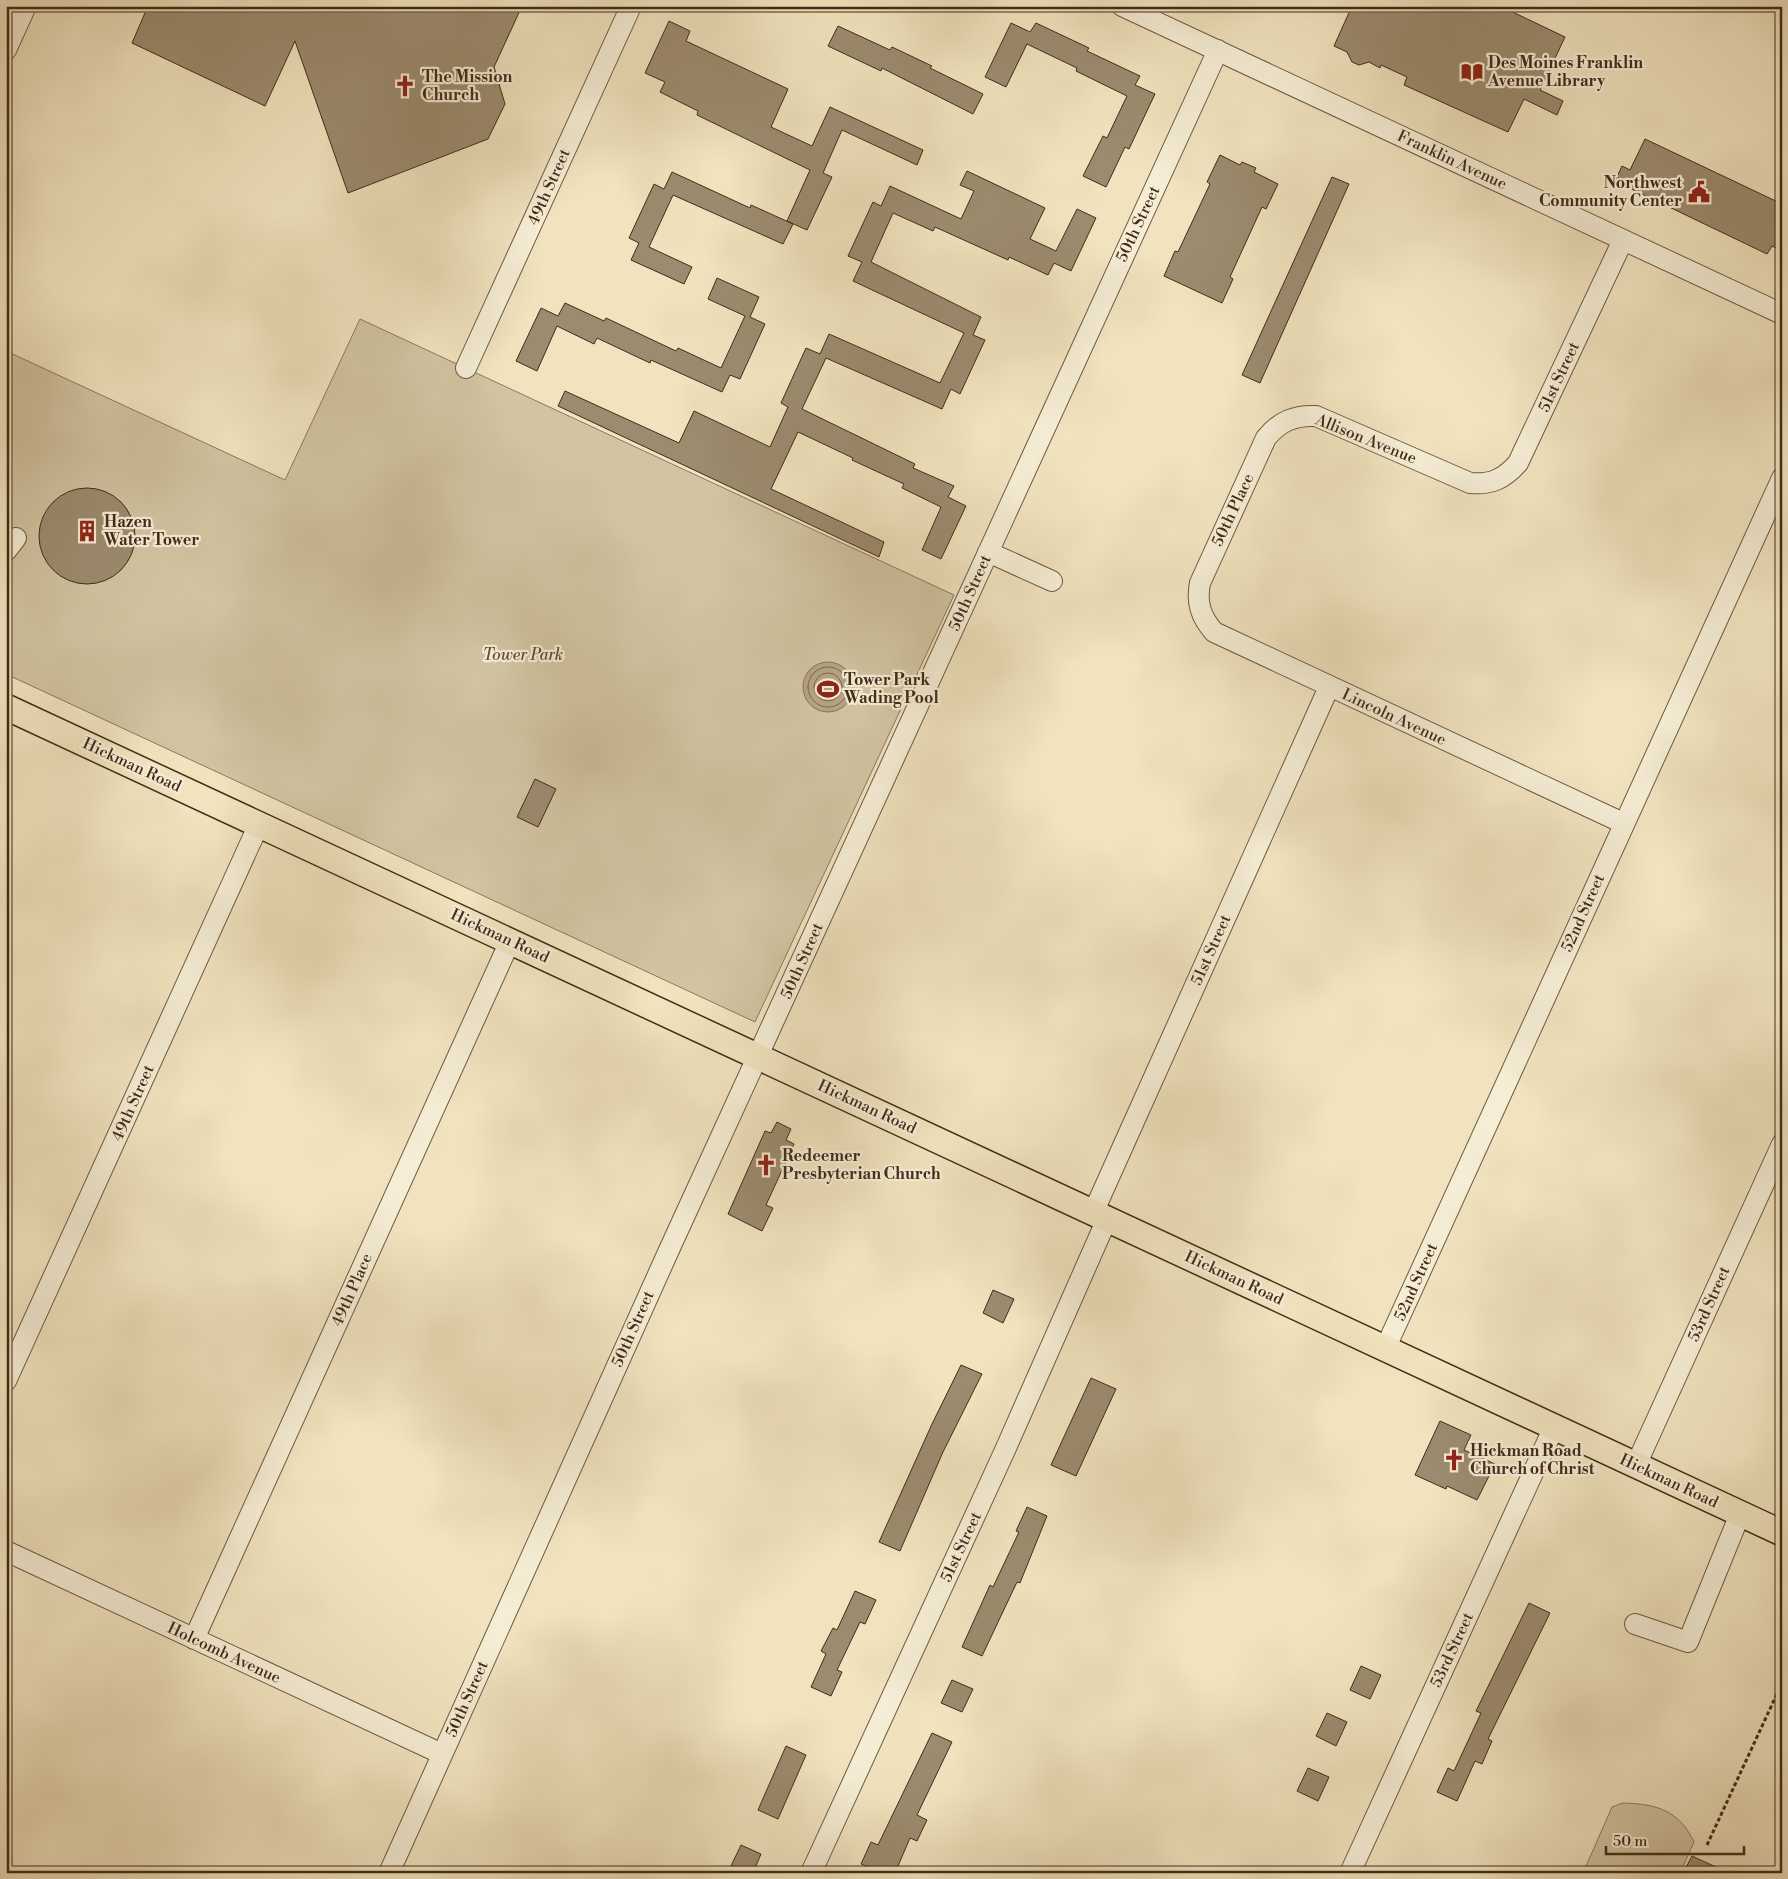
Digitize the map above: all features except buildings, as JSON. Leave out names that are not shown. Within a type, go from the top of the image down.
[{"type":"main road","name":"Hickman Road","points":[[6,707],[1782,1533]]},
{"type":"street","points":[[6,50],[26,6]]},
{"type":"street","name":"49th Street","points":[[466,368],[631,6]]},
{"type":"street","name":"Franklin Avenue","points":[[1122,6],[1782,314]]},
{"type":"street","name":"50th Street","points":[[389,1873],[669,1250],[759,1057],[1218,50]]},
{"type":"street","name":"51st Street","points":[[1470,483],[1484,484],[1498,481],[1509,474],[1518,463],[1623,240]]},
{"type":"street","name":"Allison Avenue","points":[[1266,438],[1274,428],[1286,420],[1301,415],[1316,416],[1470,483]]},
{"type":"street","name":"50th Place","points":[[1200,583],[1266,438]]},
{"type":"street","name":"52nd Street","points":[[1385,1349],[1782,478]]},
{"type":"street","points":[[988,552],[1052,581]]},
{"type":"street","name":"Lincoln Avenue","points":[[1200,583],[1199,608],[1204,622],[1214,632],[1624,823]]},
{"type":"street","name":"51st Street","points":[[811,1873],[1006,1448],[1100,1216],[1329,687]]},
{"type":"street","name":"49th Street","points":[[6,1381],[259,824]]},
{"type":"street","name":"49th Place","points":[[194,1639],[510,941]]},
{"type":"street","name":"53rd Street","points":[[1636,1465],[1782,1144]]},
{"type":"street","name":"53rd Street","points":[[1350,1873],[1554,1427]]},
{"type":"street","points":[[1635,1624],[1688,1642],[1740,1514]]},
{"type":"street","name":"Holcomb Avenue","points":[[6,1551],[442,1754]]},
{"type":"path","points":[[1706,1845],[1782,1683]]},
{"type":"green space","name":"Tower Park","points":[[360,319],[954,595],[755,1022],[6,674],[6,351],[285,480]]},
{"type":"green space","points":[[1623,1803],[1656,1807],[1674,1816],[1688,1831],[1694,1842],[1680,1873],[1583,1873],[1612,1807]]},
{"type":"water","name":"Tower Park Wading Pool","points":[[823,662],[833,662],[846,669],[853,682],[853,692],[846,705],[833,712],[823,712],[814,708],[807,701],[803,692],[803,682],[807,673],[814,666]]},
{"type":"place","name":"Des Moines Franklin Avenue Library","points":[[1472,72]]},
{"type":"place","name":"The Mission Church","points":[[405,86]]},
{"type":"place","name":"Northwest Community Center","points":[[1699,192]]},
{"type":"place","name":"Hazen Water Tower","points":[[87,531]]},
{"type":"place","name":"Tower Park Wading Pool","points":[[828,689]]},
{"type":"place","name":"Redeemer Presbyterian Church","points":[[766,1165]]},
{"type":"place","name":"Hickman Road Church of Christ","points":[[1454,1460]]}]
